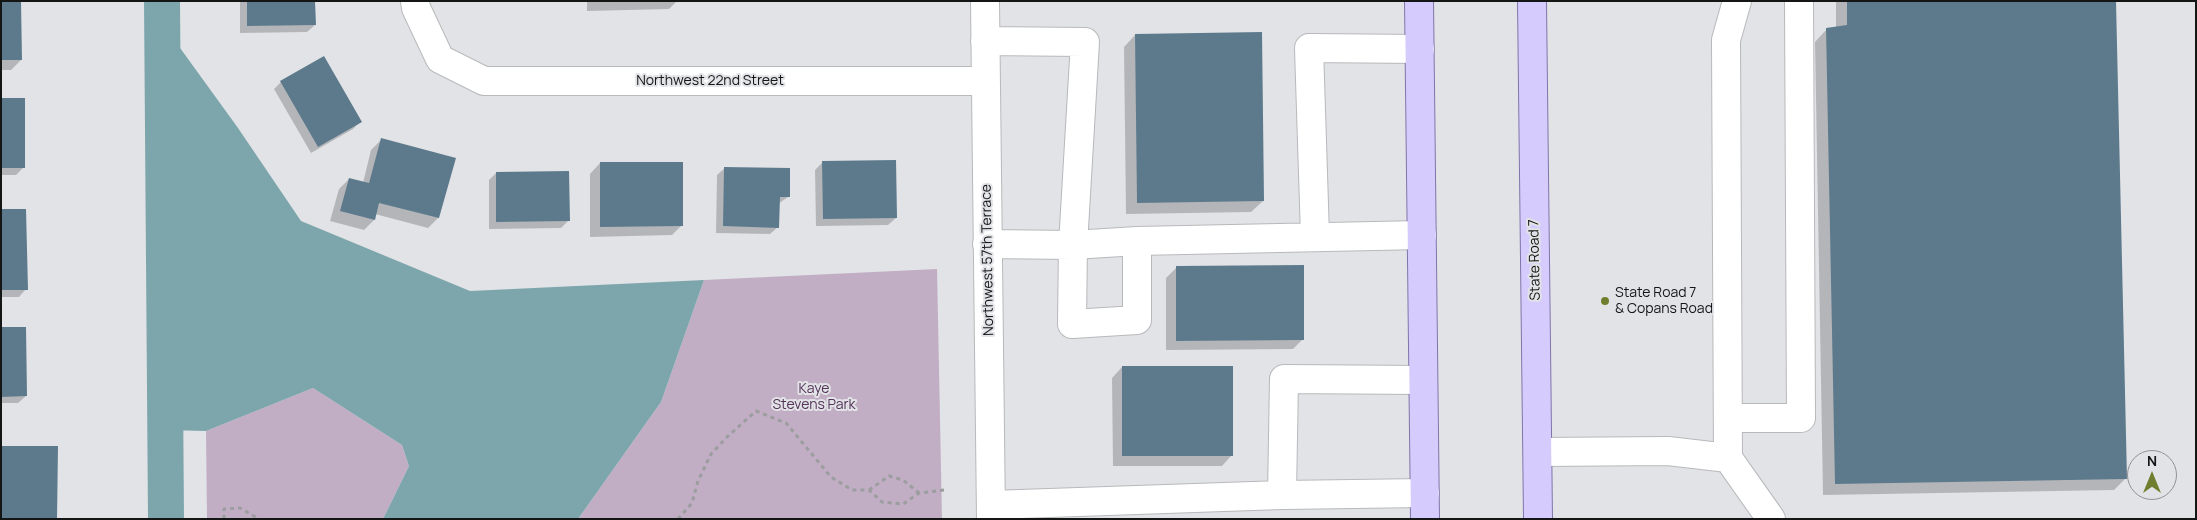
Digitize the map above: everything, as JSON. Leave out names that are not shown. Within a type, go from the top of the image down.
[{"type":"main road","points":[[1419,1],[1425,506]]},
{"type":"main road","name":"State Road 7","points":[[1532,1],[1538,519]]},
{"type":"street","name":"Northwest 22nd Street","points":[[415,1],[416,8],[440,59],[484,81],[986,81]]},
{"type":"street","name":"Northwest 57th Terrace","points":[[985,1],[991,512]]},
{"type":"street","points":[[1737,1],[1726,40],[1728,458],[1771,519]]},
{"type":"street","points":[[1729,418],[1801,418],[1799,1]]},
{"type":"street","points":[[986,41],[1085,42],[1073,245],[1072,324],[1138,320],[1137,241]]},
{"type":"street","points":[[1315,236],[1309,48],[1420,49]]},
{"type":"street","points":[[988,244],[1073,245],[1137,241],[1422,235]]},
{"type":"street","points":[[1282,495],[1284,379],[1423,380]]},
{"type":"street","points":[[1538,452],[1668,451],[1728,458]]},
{"type":"street","points":[[991,512],[1282,495],[1425,506]]},
{"type":"path","points":[[678,519],[692,503],[698,481],[711,454],[756,411],[786,423],[831,477],[852,490],[869,490],[889,476],[903,480],[919,492]]},
{"type":"path","points":[[869,490],[882,502],[903,504],[919,492],[945,490]]},
{"type":"path","points":[[224,519],[224,509],[240,508],[259,519]]},
{"type":"green space","name":"Kaye Stevens Park","points":[[937,269],[942,519],[578,519],[661,402],[704,280]]},
{"type":"green space","points":[[313,388],[402,445],[409,466],[383,519],[207,519],[206,431]]},
{"type":"water","points":[[162,23],[238,128],[301,221],[470,291],[704,280],[661,402],[578,519],[383,519],[409,466],[402,445],[313,388],[206,431],[165,430]]},
{"type":"building","points":[[1,1],[21,1],[22,60],[1,60]]},
{"type":"building","points":[[247,1],[315,1],[316,25],[247,26]]},
{"type":"building","points":[[1847,1],[2116,1],[2127,479],[1835,484],[1826,28],[1847,25]]},
{"type":"building","points":[[1262,32],[1264,201],[1137,203],[1135,34]]},
{"type":"building","points":[[324,56],[362,122],[318,147],[280,81]]},
{"type":"building","points":[[1,98],[25,98],[25,168],[1,168]]},
{"type":"building","points":[[381,138],[456,158],[439,218],[379,203],[375,220],[340,211],[349,178],[369,183]]},
{"type":"building","points":[[896,160],[897,218],[823,219],[822,161]]},
{"type":"building","points":[[600,162],[683,162],[683,226],[600,227]]},
{"type":"building","points":[[724,167],[790,168],[790,197],[780,197],[779,228],[723,226]]},
{"type":"building","points":[[569,171],[570,221],[496,222],[496,172]]},
{"type":"building","points":[[1,209],[26,209],[28,290],[1,290]]},
{"type":"building","points":[[1304,265],[1304,340],[1176,341],[1176,266]]},
{"type":"building","points":[[1,327],[26,327],[27,396],[1,397]]},
{"type":"building","points":[[1122,366],[1233,366],[1233,456],[1122,456]]},
{"type":"building","points":[[1,446],[58,446],[57,519],[1,519]]},
{"type":"waterway","points":[[162,1],[166,519]]},
{"type":"place","name":"State Road 7 & Copans Road","points":[[1605,301]]}]
